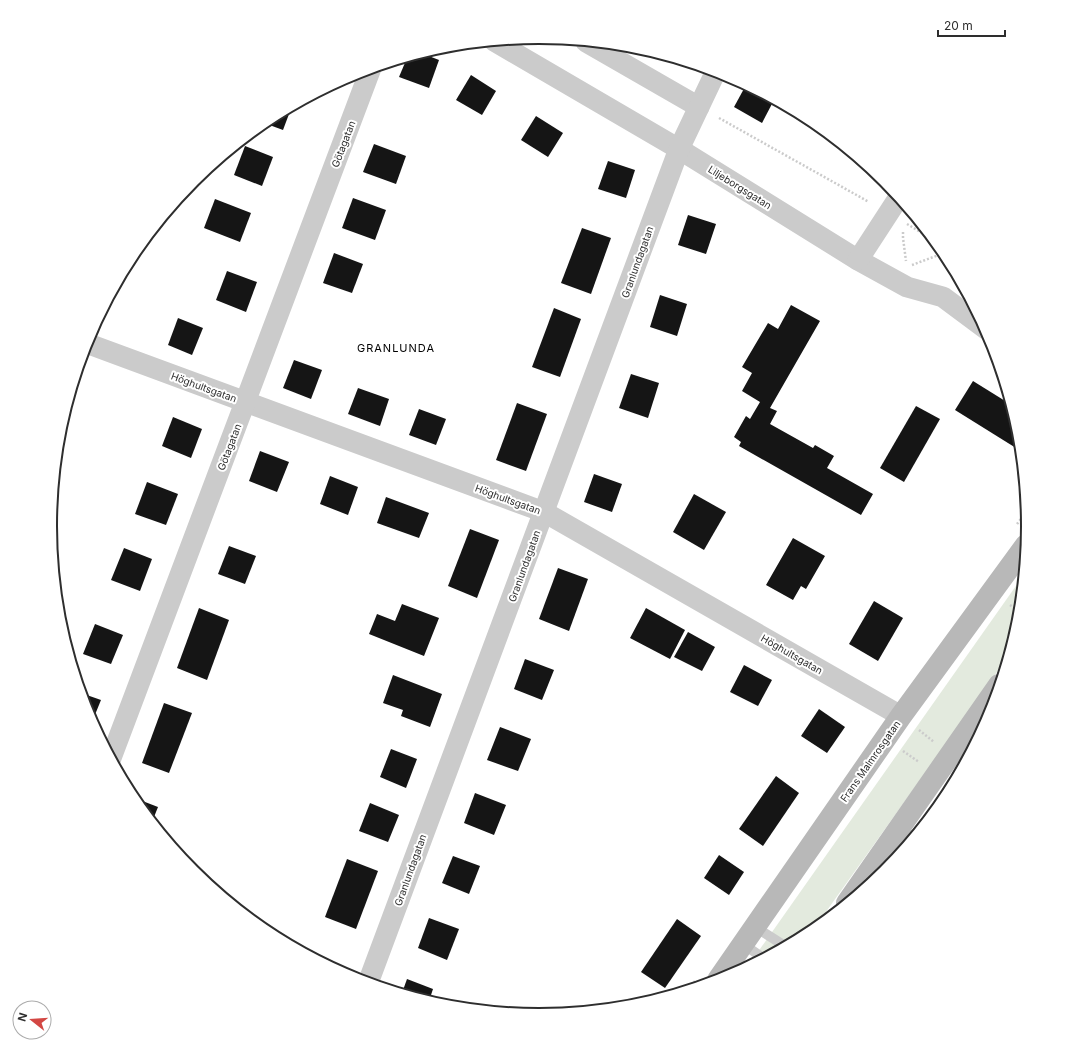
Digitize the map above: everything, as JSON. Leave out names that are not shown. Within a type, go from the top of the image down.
[{"type":"street","name":"Liljeborgsgatan","points":[[502,46],[679,149],[858,260],[907,287],[943,297],[974,320]]},
{"type":"street","points":[[595,47],[699,107]]},
{"type":"street","name":"Götagatan","points":[[114,751],[368,76]]},
{"type":"street","name":"Granlundagatan","points":[[370,977],[679,149],[713,77]]},
{"type":"street","points":[[858,260],[897,211]]},
{"type":"street","name":"Höghultsgatan","points":[[93,345],[544,512],[901,716]]},
{"type":"street","name":"Frans Malmrosgatan","points":[[725,970],[901,716],[1020,553]]},
{"type":"street","points":[[867,879],[906,832],[936,774],[987,702]]},
{"type":"lane","points":[[755,926],[780,943]]},
{"type":"lane","points":[[743,944],[758,955]]},
{"type":"path","points":[[699,107],[897,211],[914,224]]},
{"type":"path","points":[[897,211],[907,267],[938,255]]},
{"type":"path","points":[[901,716],[950,754]]},
{"type":"path","points":[[885,739],[936,774]]},
{"type":"shaded area","points":[[1018,584],[1012,620],[1005,651],[999,669],[825,913],[807,927],[755,957]]},
{"type":"building","points":[[430,56],[439,60],[429,88],[399,77],[405,63]]},
{"type":"building","points":[[471,75],[496,91],[482,115],[456,100]]},
{"type":"building","points":[[743,90],[772,105],[762,123],[734,107]]},
{"type":"building","points":[[289,114],[283,130],[270,125]]},
{"type":"building","points":[[536,116],[563,133],[548,157],[521,140]]},
{"type":"building","points":[[374,144],[406,156],[396,184],[363,172]]},
{"type":"building","points":[[245,146],[273,157],[262,186],[234,175]]},
{"type":"building","points":[[608,161],[635,170],[626,198],[598,189]]},
{"type":"building","points":[[353,198],[386,210],[375,240],[342,228]]},
{"type":"building","points":[[215,199],[251,213],[240,242],[204,228]]},
{"type":"building","points":[[688,215],[716,224],[706,254],[678,245]]},
{"type":"building","points":[[582,228],[611,238],[591,294],[561,283]]},
{"type":"building","points":[[334,253],[363,264],[352,293],[323,283]]},
{"type":"building","points":[[227,271],[257,282],[246,312],[216,300]]},
{"type":"building","points":[[660,295],[687,304],[677,336],[650,327]]},
{"type":"building","points":[[791,305],[820,321],[770,408],[777,411],[770,424],[813,448],[815,445],[834,456],[827,468],[873,494],[861,515],[739,446],[741,442],[734,437],[746,416],[750,419],[760,402],[742,391],[752,373],[742,367],[768,323],[778,329]]},
{"type":"building","points":[[554,308],[581,319],[560,377],[532,367]]},
{"type":"building","points":[[178,318],[203,328],[192,355],[168,345]]},
{"type":"building","points":[[294,360],[322,370],[311,399],[283,388]]},
{"type":"building","points":[[631,374],[659,383],[648,418],[619,408]]},
{"type":"building","points":[[973,381],[1005,401],[1014,447],[955,410]]},
{"type":"building","points":[[358,388],[389,399],[380,426],[348,414]]},
{"type":"building","points":[[517,403],[547,414],[526,471],[496,460]]},
{"type":"building","points":[[916,406],[940,419],[904,482],[880,468]]},
{"type":"building","points":[[419,409],[446,419],[436,445],[409,435]]},
{"type":"building","points":[[173,417],[202,429],[191,458],[162,446]]},
{"type":"building","points":[[260,451],[289,462],[277,492],[249,481]]},
{"type":"building","points":[[594,474],[622,484],[612,512],[584,502]]},
{"type":"building","points":[[330,476],[358,487],[348,515],[320,504]]},
{"type":"building","points":[[147,482],[178,494],[166,525],[135,514]]},
{"type":"building","points":[[694,494],[726,512],[704,550],[673,532]]},
{"type":"building","points":[[386,497],[429,513],[419,538],[377,523]]},
{"type":"building","points":[[470,529],[499,540],[477,598],[448,586]]},
{"type":"building","points":[[793,538],[825,556],[806,589],[801,586],[793,600],[766,585]]},
{"type":"building","points":[[229,546],[256,556],[245,584],[218,574]]},
{"type":"building","points":[[124,548],[152,559],[140,591],[111,580]]},
{"type":"building","points":[[558,568],[588,579],[569,631],[539,619]]},
{"type":"building","points":[[874,601],[903,618],[878,661],[849,644]]},
{"type":"building","points":[[402,604],[439,618],[424,656],[369,634],[377,614],[395,621]]},
{"type":"building","points":[[199,608],[229,620],[207,680],[177,668]]},
{"type":"building","points":[[646,608],[685,630],[670,659],[630,638]]},
{"type":"building","points":[[95,624],[123,635],[111,664],[83,654]]},
{"type":"building","points":[[688,632],[715,647],[702,671],[674,657]]},
{"type":"building","points":[[525,659],[554,670],[542,700],[514,689]]},
{"type":"building","points":[[744,665],[772,680],[758,706],[730,692]]},
{"type":"building","points":[[393,675],[442,694],[430,727],[401,716],[403,710],[383,703]]},
{"type":"building","points":[[89,696],[101,700],[96,713]]},
{"type":"building","points":[[164,703],[192,713],[169,773],[142,763]]},
{"type":"building","points":[[819,709],[845,727],[827,753],[801,736]]},
{"type":"building","points":[[500,727],[531,739],[518,771],[487,760]]},
{"type":"building","points":[[391,749],[417,759],[406,788],[380,777]]},
{"type":"building","points":[[776,776],[799,793],[763,846],[739,829]]},
{"type":"building","points":[[475,793],[506,805],[494,835],[464,823]]},
{"type":"building","points":[[144,802],[158,807],[155,816]]},
{"type":"building","points":[[370,803],[399,815],[388,842],[359,831]]},
{"type":"building","points":[[719,855],[744,872],[729,895],[704,878]]},
{"type":"building","points":[[453,856],[480,866],[469,894],[442,883]]},
{"type":"building","points":[[347,859],[378,871],[356,929],[325,917]]},
{"type":"building","points":[[429,918],[459,929],[447,960],[418,948]]},
{"type":"building","points":[[677,919],[701,936],[665,988],[641,972]]},
{"type":"building","points":[[407,979],[433,989],[431,996],[404,989]]},
{"type":"district","name":"GRANLUNDA","points":[[396,348]]}]
